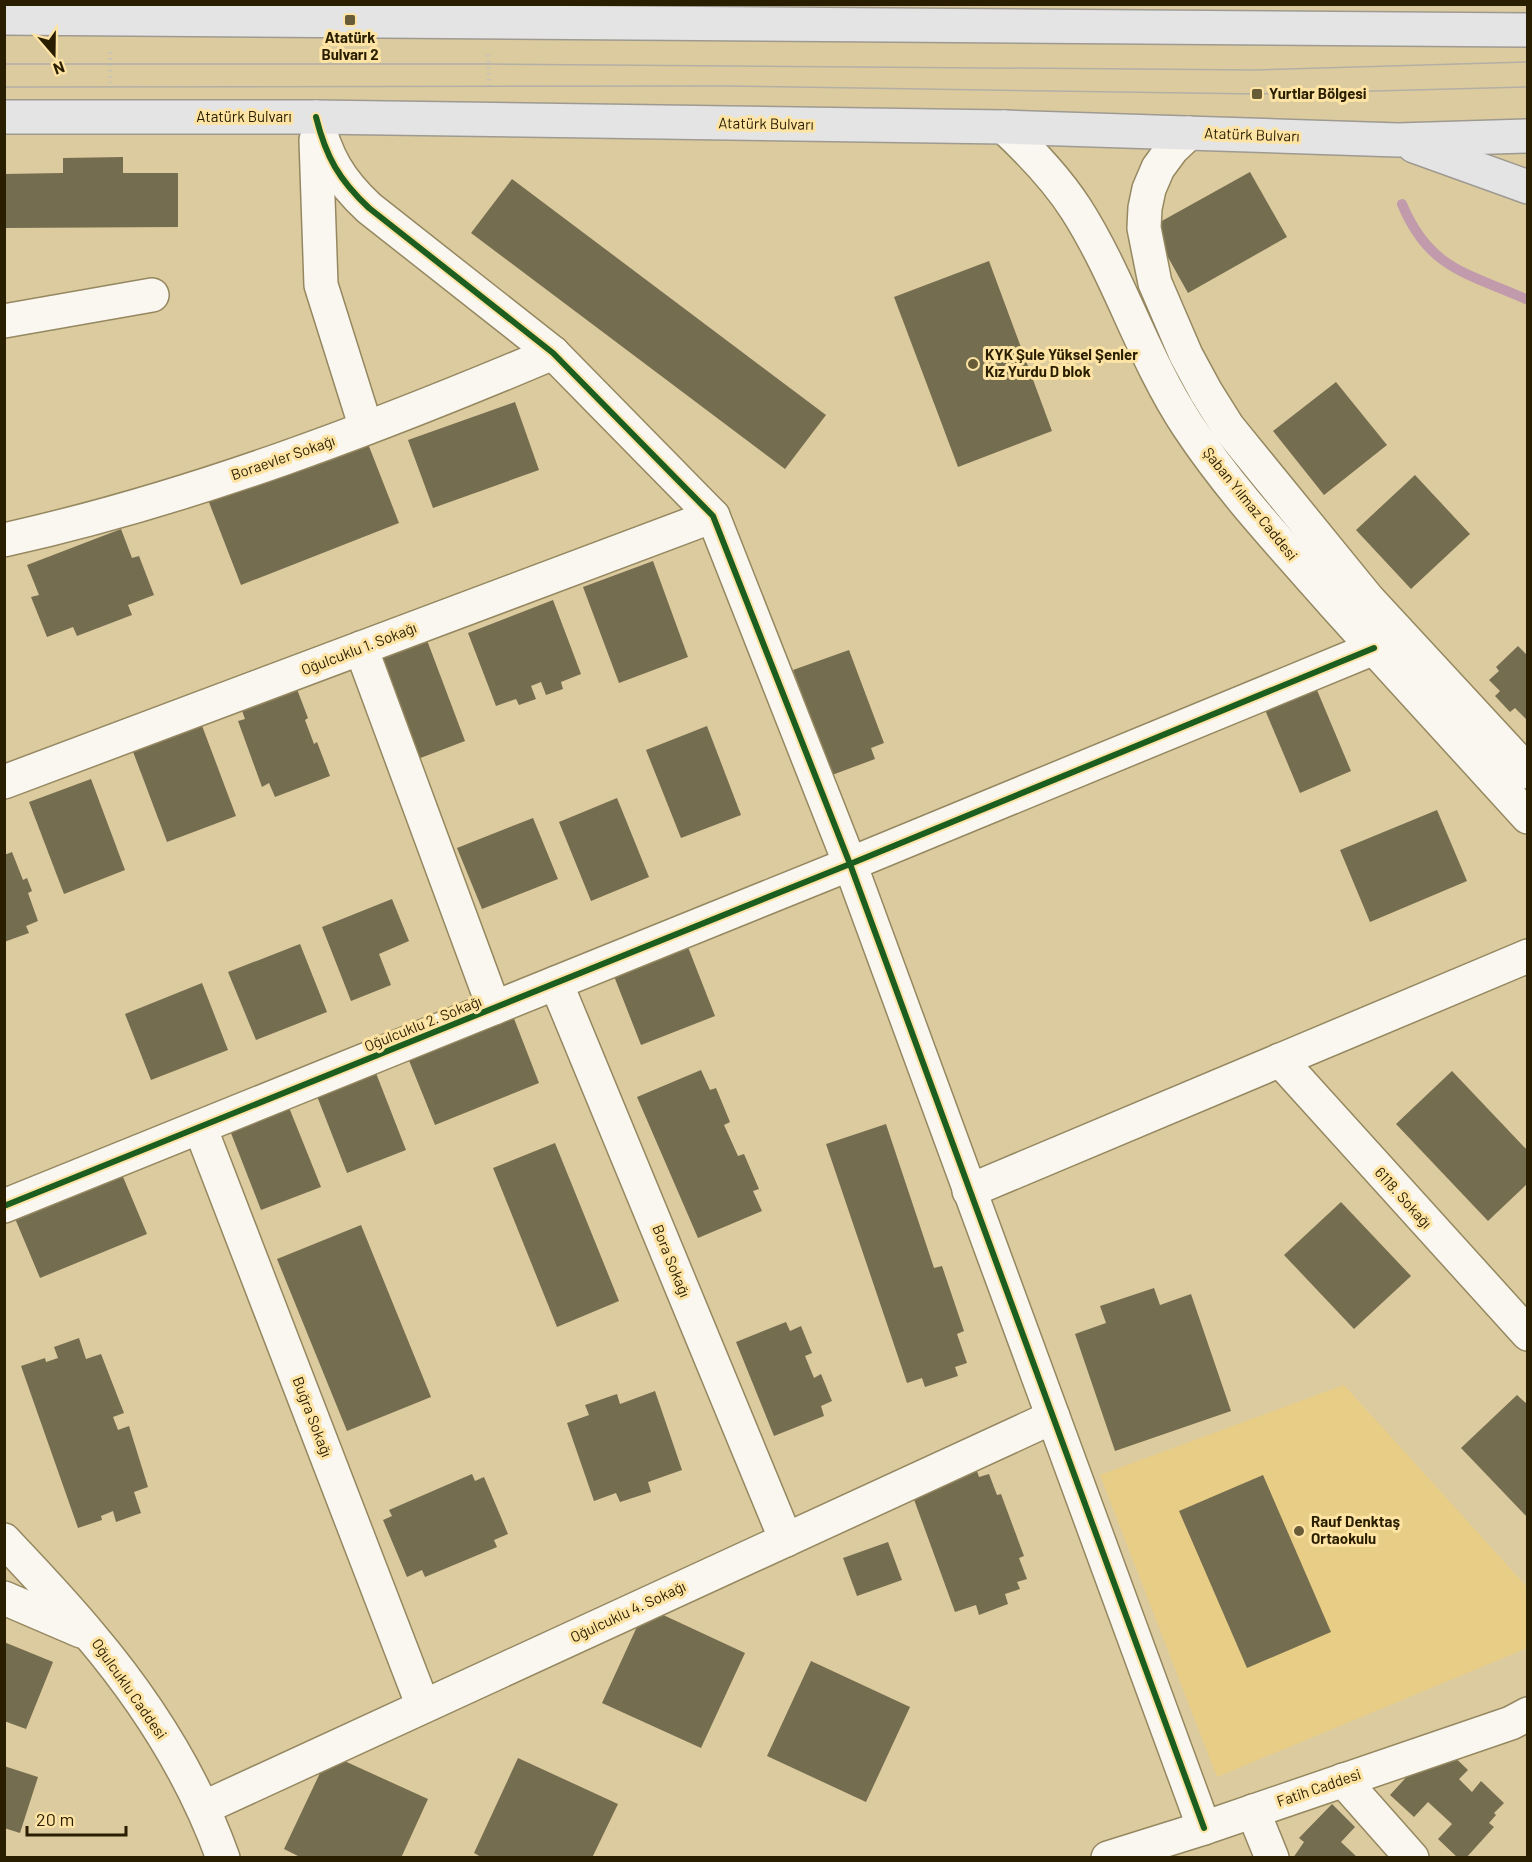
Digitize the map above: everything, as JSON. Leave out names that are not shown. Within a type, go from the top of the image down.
[{"type":"main road","points":[[1144,27],[1207,4]]},
{"type":"main road","points":[[4,18],[33,11],[110,18],[289,12],[488,22],[550,13],[978,15],[1144,27],[1521,28]]},
{"type":"main road","name":"Atatürk Bulvarı","points":[[4,117],[316,117],[1004,127],[1398,140],[1527,136]]},
{"type":"main road","points":[[1398,140],[1527,188]]},
{"type":"street","points":[[316,117],[322,141],[332,163],[354,195],[553,352],[713,516],[850,864],[1204,1827]]},
{"type":"street","points":[[316,117],[321,285],[366,428]]},
{"type":"street","name":"Şaban Yılmaz Caddesi","points":[[1004,127],[1032,153],[1076,209],[1122,296],[1167,391],[1215,464],[1244,502],[1527,817]]},
{"type":"street","points":[[1189,133],[1172,149],[1158,168],[1149,189],[1144,228],[1155,283],[1186,355],[1228,427],[1368,599],[1527,772]]},
{"type":"street","points":[[4,321],[152,295]]},
{"type":"street","name":"Boraevler Sokağı","points":[[4,540],[220,479],[366,428],[553,352]]},
{"type":"street","name":"Oğulcuklu 1. Sokağı","points":[[4,782],[713,516]]},
{"type":"street","points":[[361,648],[494,1008]]},
{"type":"street","name":"Oğulcuklu 2. Sokağı","points":[[4,1206],[850,864],[1374,648]]},
{"type":"street","points":[[969,1191],[1527,956]]},
{"type":"street","name":"Bora Sokağı","points":[[556,983],[786,1539]]},
{"type":"street","name":"6118. Sokağı","points":[[1280,1060],[1527,1334]]},
{"type":"street","name":"Buğra Sokağı","points":[[200,1127],[423,1707]]},
{"type":"street","name":"Oğulcuklu 4. Sokağı","points":[[203,1808],[1053,1417]]},
{"type":"street","name":"Oğulcuklu Caddesi","points":[[4,1540],[91,1635],[130,1687],[166,1741],[203,1808],[223,1857]]},
{"type":"street","points":[[4,1598],[91,1635]]},
{"type":"street","name":"Fatih Caddesi","points":[[1108,1857],[1343,1780],[1522,1726]]},
{"type":"street","points":[[1343,1780],[1412,1857]]},
{"type":"street","points":[[1253,1811],[1272,1857]]},
{"type":"path","points":[[110,18],[110,117]]},
{"type":"path","points":[[488,22],[489,120]]},
{"type":"shaded area","name":"Rauf Denktaş Ortaokulu","points":[[1344,1385],[1527,1587],[1527,1648],[1217,1777],[1100,1475]]},
{"type":"building","points":[[123,157],[123,173],[178,173],[178,227],[4,228],[4,174],[63,173],[63,158]]},
{"type":"building","points":[[1250,172],[1287,237],[1188,293],[1151,227]]},
{"type":"building","points":[[512,179],[826,415],[785,469],[471,233]]},
{"type":"building","name":"KYK Şule Yüksel Şenler Kız Yurdu D blok","points":[[989,261],[1052,431],[958,467],[894,297]]},
{"type":"building","points":[[1336,382],[1387,445],[1324,495],[1273,431]]},
{"type":"building","points":[[515,402],[539,470],[433,508],[408,440]]},
{"type":"building","points":[[363,431],[399,523],[241,585],[205,492]]},
{"type":"building","points":[[1415,475],[1470,534],[1411,589],[1356,530]]},
{"type":"building","points":[[121,529],[132,558],[139,556],[154,595],[128,605],[132,615],[77,636],[73,627],[47,637],[31,597],[39,595],[27,565]]},
{"type":"building","points":[[653,561],[688,657],[619,683],[583,587]]},
{"type":"building","points":[[553,600],[581,674],[561,682],[563,689],[546,695],[541,682],[531,686],[536,699],[519,705],[516,699],[496,706],[468,633]]},
{"type":"building","points":[[425,635],[465,741],[410,762],[369,655]]},
{"type":"building","points":[[1518,646],[1528,656],[1528,721],[1515,708],[1510,712],[1495,696],[1500,691],[1489,680],[1499,671],[1496,667]]},
{"type":"building","points":[[849,650],[884,743],[871,748],[875,759],[832,775],[793,670]]},
{"type":"building","points":[[1314,683],[1351,771],[1300,793],[1263,705]]},
{"type":"building","points":[[295,684],[308,718],[305,720],[314,744],[317,742],[330,776],[275,797],[269,783],[262,787],[238,721],[245,719],[240,705]]},
{"type":"building","points":[[201,723],[236,816],[167,842],[132,749]]},
{"type":"building","points":[[707,726],[741,815],[681,838],[646,750]]},
{"type":"building","points":[[91,779],[125,870],[64,894],[29,802]]},
{"type":"building","points":[[617,798],[649,877],[591,901],[559,822]]},
{"type":"building","points":[[1437,810],[1467,881],[1370,922],[1340,850]]},
{"type":"building","points":[[533,818],[558,879],[482,909],[457,848]]},
{"type":"building","points":[[12,852],[23,880],[27,878],[32,891],[28,893],[38,921],[26,926],[29,933],[4,942],[4,855]]},
{"type":"building","points":[[392,899],[409,941],[379,954],[391,985],[351,1001],[322,927]]},
{"type":"building","points":[[686,942],[715,1016],[641,1045],[612,971]]},
{"type":"building","points":[[300,944],[327,1012],[256,1040],[228,972]]},
{"type":"building","points":[[202,983],[228,1050],[151,1080],[125,1014]]},
{"type":"building","points":[[513,1016],[539,1083],[435,1125],[408,1058]]},
{"type":"building","points":[[374,1068],[406,1150],[347,1173],[315,1091]]},
{"type":"building","points":[[701,1070],[710,1090],[716,1088],[730,1122],[724,1125],[738,1156],[744,1154],[759,1189],[753,1191],[762,1211],[698,1238],[637,1097]]},
{"type":"building","points":[[1452,1071],[1528,1151],[1528,1183],[1488,1221],[1396,1124]]},
{"type":"building","points":[[288,1105],[321,1187],[261,1210],[229,1128]]},
{"type":"building","points":[[886,1124],[934,1268],[942,1266],[964,1331],[957,1334],[967,1363],[955,1367],[958,1376],[925,1387],[922,1378],[907,1383],[826,1144]]},
{"type":"building","points":[[555,1143],[619,1301],[557,1327],[493,1168]]},
{"type":"building","points":[[118,1165],[147,1234],[40,1278],[11,1209]]},
{"type":"building","points":[[1341,1202],[1411,1276],[1354,1329],[1284,1255]]},
{"type":"building","points":[[361,1225],[431,1397],[347,1431],[277,1259]]},
{"type":"building","points":[[1154,1288],[1160,1305],[1191,1294],[1231,1411],[1115,1451],[1075,1334],[1106,1323],[1100,1306]]},
{"type":"building","points":[[786,1322],[790,1331],[801,1326],[812,1353],[805,1356],[814,1378],[821,1374],[832,1401],[821,1406],[824,1416],[774,1436],[736,1342]]},
{"type":"building","points":[[79,1338],[86,1359],[101,1354],[124,1413],[113,1417],[118,1430],[129,1426],[148,1487],[134,1492],[141,1513],[116,1522],[113,1511],[101,1516],[102,1520],[78,1528],[21,1366],[45,1358],[46,1362],[58,1358],[54,1347]]},
{"type":"building","points":[[655,1391],[682,1470],[648,1482],[651,1492],[620,1502],[616,1493],[594,1501],[567,1423],[589,1415],[585,1405],[617,1394],[620,1404]]},
{"type":"building","points":[[1517,1395],[1528,1405],[1528,1518],[1461,1448]]},
{"type":"building","points":[[977,1471],[979,1477],[989,1474],[997,1495],[1001,1494],[1024,1556],[1019,1558],[1027,1579],[1017,1582],[1020,1589],[1005,1594],[1008,1604],[979,1615],[976,1605],[955,1612],[912,1494]]},
{"type":"building","points":[[472,1474],[475,1481],[484,1477],[508,1534],[494,1540],[497,1547],[425,1577],[422,1570],[407,1577],[383,1520],[392,1516],[389,1510]]},
{"type":"building","points":[[1263,1475],[1331,1632],[1247,1668],[1179,1511]]},
{"type":"building","points":[[888,1542],[902,1580],[857,1596],[843,1558]]},
{"type":"building","points":[[646,1607],[745,1653],[701,1748],[602,1703]]},
{"type":"building","points":[[4,1642],[53,1662],[26,1729],[4,1721]]},
{"type":"building","points":[[811,1661],[910,1707],[866,1802],[767,1756]]},
{"type":"building","points":[[1445,1748],[1468,1770],[1459,1779],[1472,1792],[1481,1781],[1504,1803],[1494,1813],[1496,1815],[1489,1823],[1494,1827],[1466,1858],[1458,1858],[1438,1839],[1452,1824],[1428,1802],[1414,1817],[1390,1795],[1422,1760]]},
{"type":"building","points":[[329,1754],[428,1799],[401,1858],[302,1858],[284,1849]]},
{"type":"building","points":[[518,1758],[618,1804],[592,1858],[483,1858],[474,1853]]},
{"type":"building","points":[[4,1766],[38,1777],[20,1833],[4,1828]]},
{"type":"building","points":[[1332,1804],[1355,1827],[1341,1842],[1358,1858],[1293,1858],[1304,1842],[1299,1838]]},
{"type":"waterway","points":[[1402,204],[1413,226],[1439,257],[1453,267],[1528,300]]},
{"type":"tram line","points":[[4,64],[488,64],[1257,70],[1528,62]]},
{"type":"tram line","points":[[4,87],[724,86],[1257,94],[1528,87]]},
{"type":"cycle path","points":[[316,117],[329,156],[349,188],[369,208],[553,353],[713,516],[850,864],[1204,1828]]},
{"type":"cycle path","points":[[4,1206],[850,864],[1374,648]]},
{"type":"place","name":"Atatürk Bulvarı 2","points":[[350,20]]},
{"type":"place","name":"Yurtlar Bölgesi","points":[[1257,94]]},
{"type":"place","name":"KYK Şule Yüksel Şenler Kız Yurdu D blok","points":[[973,364]]},
{"type":"place","name":"Rauf Denktaş Ortaokulu","points":[[1299,1531]]}]
